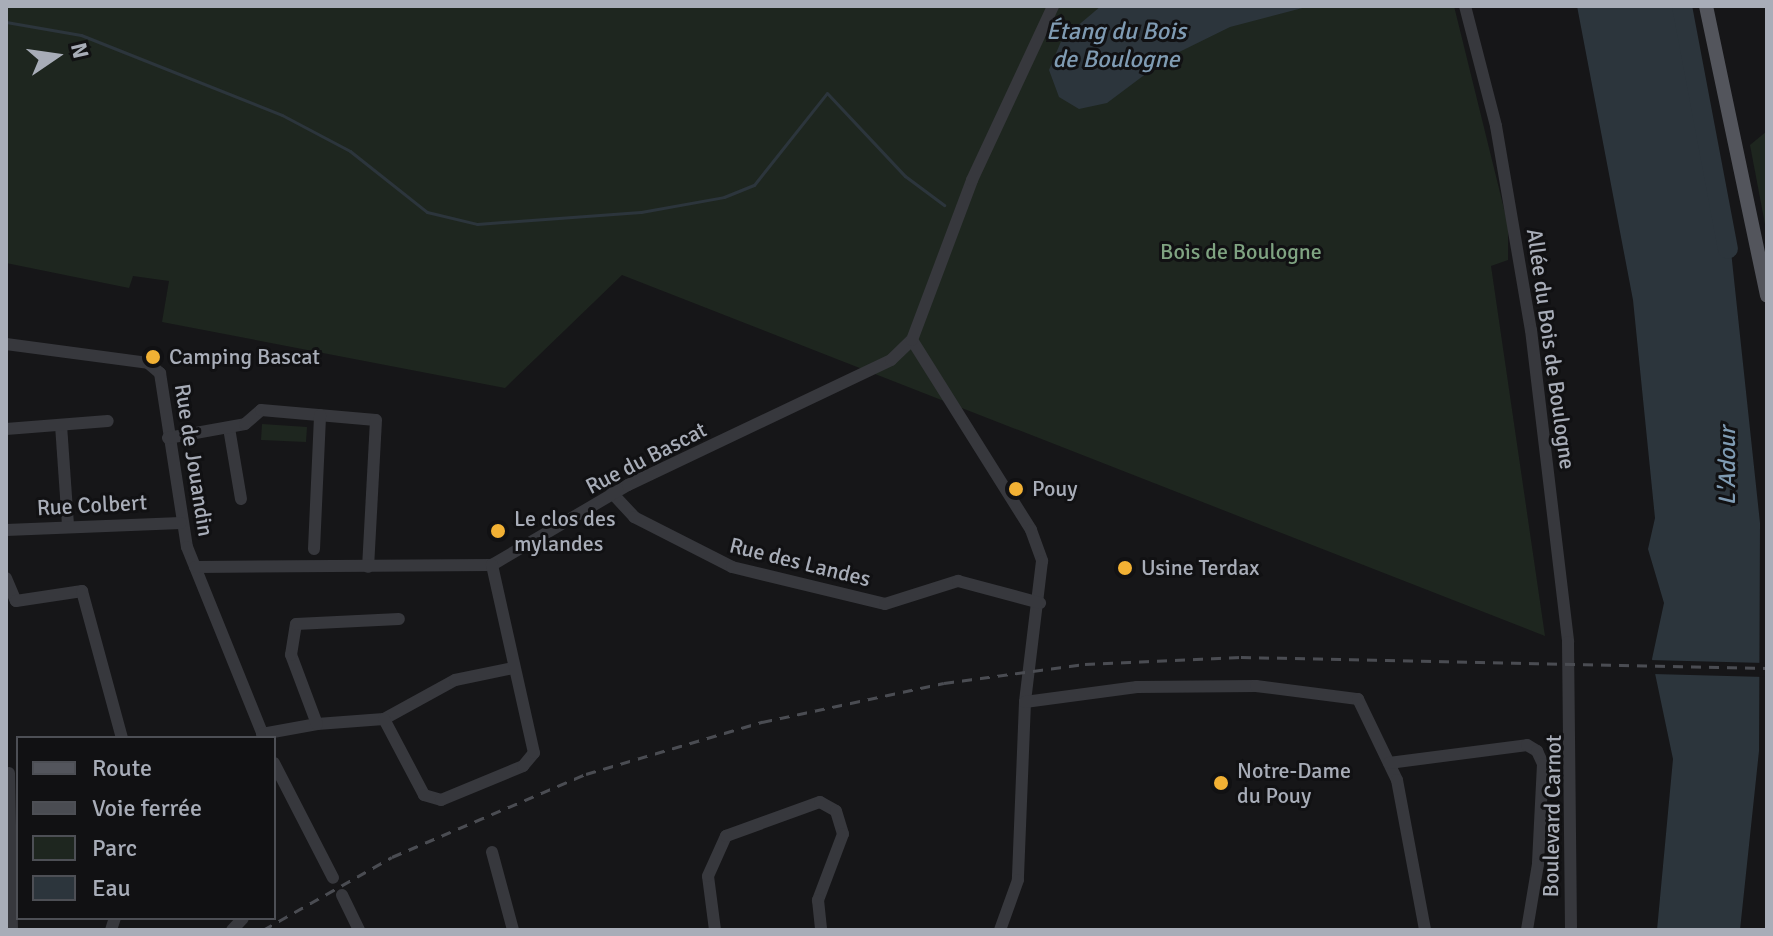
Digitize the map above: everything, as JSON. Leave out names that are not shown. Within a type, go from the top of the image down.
[{"type":"main road","points":[[1706,6],[1767,296]]},
{"type":"street","points":[[1000,930],[1018,880],[1025,702],[1040,603],[1038,544],[912,340],[972,180],[1053,6]]},
{"type":"street","name":"Allée du Bois de Boulogne","points":[[1465,6],[1496,126],[1531,330],[1574,702]]},
{"type":"street","name":"Rue du Bascat","points":[[492,565],[612,493],[834,392],[912,340]]},
{"type":"street","name":"Rue de Jouandin","points":[[6,344],[148,363],[160,373],[181,523],[195,567],[263,736]]},
{"type":"street","points":[[168,438],[229,428],[261,410],[370,418],[379,426],[368,567]]},
{"type":"street","points":[[314,549],[320,415]]},
{"type":"street","points":[[6,429],[108,421]]},
{"type":"street","points":[[61,425],[68,525]]},
{"type":"street","points":[[229,428],[241,499]]},
{"type":"street","name":"Rue des Landes","points":[[612,493],[634,517],[732,567],[885,604],[958,581],[1040,603]]},
{"type":"street","name":"Rue Colbert","points":[[6,530],[68,525],[181,523]]},
{"type":"street","points":[[195,567],[492,565],[534,753],[523,766],[441,800],[424,795],[384,719]]},
{"type":"street","points":[[6,578],[16,601],[82,591],[121,736]]},
{"type":"street","points":[[317,724],[291,655],[296,624],[399,619]]},
{"type":"street","points":[[263,736],[317,724],[384,719],[455,680],[513,668]]},
{"type":"street","points":[[1025,702],[1137,687],[1256,686],[1343,693],[1365,706],[1389,763],[1425,930]]},
{"type":"street","name":"Boulevard Carnot","points":[[1571,930],[1574,702]]},
{"type":"street","points":[[1389,763],[1527,745],[1537,751],[1543,764],[1538,864],[1527,930]]},
{"type":"street","points":[[276,770],[333,878]]},
{"type":"street","points":[[11,773],[12,930]]},
{"type":"street","points":[[715,930],[708,876],[726,836],[820,802],[836,811],[843,834],[818,900],[821,930]]},
{"type":"street","points":[[492,852],[513,930]]},
{"type":"street","points":[[342,895],[359,930]]},
{"type":"green space","name":"Bois de Boulogne","points":[[6,6],[1454,6],[1508,225],[1508,260],[1491,266],[1545,636],[622,275],[505,388],[162,322],[169,281],[133,276],[129,288],[6,263]]},
{"type":"green space","points":[[1767,131],[1767,235],[1750,145]]},
{"type":"green space","points":[[262,424],[307,427],[306,442],[261,440]]},
{"type":"water","name":"Étang du Bois de Boulogne","points":[[1101,6],[1310,6],[1230,27],[1167,58],[1107,103],[1079,109],[1059,97],[1049,70],[1062,39]]},
{"type":"water","points":[[1577,6],[1682,6],[1728,223],[1760,523],[1759,751],[1740,930],[1657,930],[1673,759],[1652,659],[1664,603],[1648,549],[1655,518],[1633,300]]},
{"type":"pier","points":[[1648,660],[1765,663],[1765,677],[1653,674]]},
{"type":"waterway","name":"L'Adour","points":[[1682,6],[1728,249]]},
{"type":"waterway","points":[[6,22],[81,35],[282,115],[350,151],[427,212],[477,224],[641,212],[724,197],[754,185],[827,93],[905,176],[944,205]]},
{"type":"railway","points":[[263,930],[392,857],[586,774],[762,722],[944,683],[1085,664],[1241,657],[1767,668]]},
{"type":"place","name":"Camping Bascat","points":[[153,357]]},
{"type":"place","name":"Pouy","points":[[1016,489]]},
{"type":"place","name":"Le clos des mylandes","points":[[498,531]]},
{"type":"place","name":"Usine Terdax","points":[[1125,568]]},
{"type":"place","name":"Notre-Dame du Pouy","points":[[1221,783]]}]
